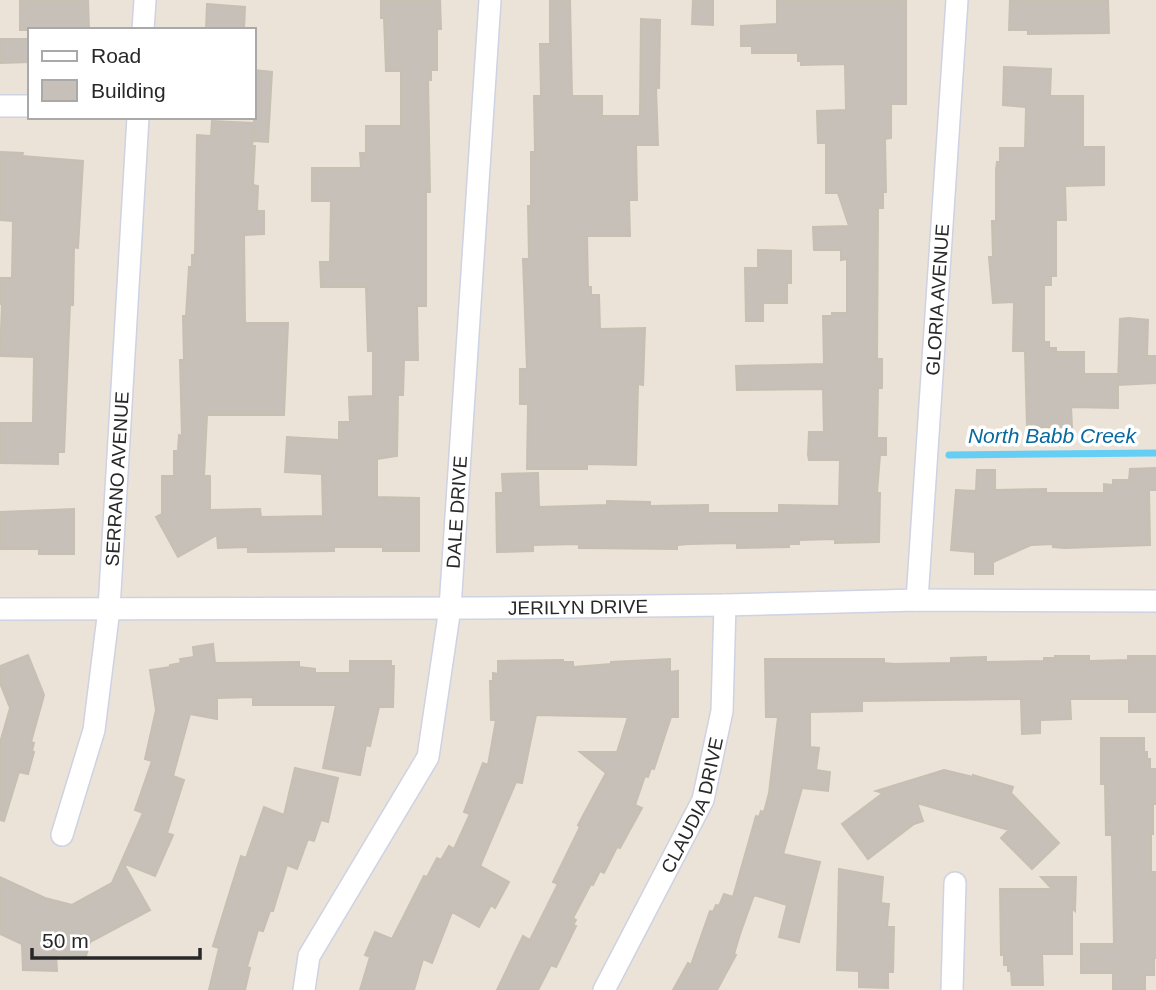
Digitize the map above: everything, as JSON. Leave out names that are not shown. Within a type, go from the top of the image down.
[{"type":"street","points":[[144,28],[145,0]]},
{"type":"street","name":"DALE DRIVE","points":[[304,990],[309,956],[428,757],[450,608],[491,0]]},
{"type":"street","name":"GLORIA AVENUE","points":[[917,600],[957,0]]},
{"type":"street","points":[[0,106],[28,106]]},
{"type":"street","name":"SERRANO AVENUE","points":[[62,835],[94,730],[109,609],[138,119]]},
{"type":"street","name":"JERILYN DRIVE","points":[[0,609],[450,608],[917,600],[1156,601]]},
{"type":"street","name":"CLAUDIA DRIVE","points":[[604,990],[703,800],[722,711],[725,605]]},
{"type":"street","points":[[952,990],[955,883]]},
{"type":"building","points":[[20,0],[88,0],[89,28],[20,30]]},
{"type":"building","points":[[381,0],[440,0],[441,29],[437,29],[437,70],[431,70],[431,80],[428,80],[430,192],[426,192],[426,306],[417,306],[418,360],[404,360],[403,395],[398,395],[397,456],[377,459],[377,497],[419,498],[419,551],[383,551],[383,547],[334,547],[334,551],[248,552],[248,547],[218,548],[217,535],[178,557],[156,517],[162,514],[162,476],[174,476],[174,451],[178,451],[179,435],[182,436],[180,360],[184,360],[183,316],[186,316],[189,267],[192,267],[192,255],[195,255],[197,135],[211,136],[212,121],[254,123],[253,185],[258,186],[257,211],[264,211],[264,234],[244,235],[245,323],[288,323],[284,415],[207,415],[204,476],[210,476],[210,510],[260,509],[261,517],[323,516],[322,474],[285,472],[287,437],[339,440],[339,422],[350,422],[349,397],[373,396],[373,351],[368,351],[366,287],[321,287],[320,262],[330,262],[331,201],[312,201],[312,168],[361,168],[360,153],[366,153],[366,126],[401,126],[401,71],[386,71]]},
{"type":"building","points":[[550,0],[570,0],[572,96],[602,96],[602,116],[640,116],[641,19],[660,20],[659,88],[656,88],[658,145],[636,145],[637,200],[629,200],[630,236],[587,236],[588,287],[591,287],[591,295],[599,295],[600,329],[645,328],[643,385],[638,384],[636,465],[587,464],[587,469],[527,469],[528,404],[520,404],[520,369],[527,369],[523,259],[529,259],[531,152],[535,152],[534,96],[541,96],[540,44],[550,44]]},
{"type":"building","points":[[693,0],[713,0],[713,25],[692,24]]},
{"type":"building","points":[[777,0],[906,0],[906,104],[891,104],[891,138],[885,139],[886,192],[883,192],[883,208],[878,208],[877,359],[882,359],[882,388],[878,388],[877,438],[886,438],[886,455],[880,455],[877,493],[880,493],[879,542],[799,540],[799,544],[789,544],[789,547],[737,548],[737,543],[677,545],[677,549],[579,548],[579,544],[533,545],[533,551],[497,552],[496,493],[503,493],[502,474],[538,473],[539,507],[607,505],[607,501],[650,502],[650,506],[708,505],[708,513],[779,513],[779,505],[839,506],[840,460],[809,460],[808,455],[809,432],[824,432],[823,389],[737,390],[736,366],[824,364],[823,316],[847,313],[847,259],[841,260],[841,250],[814,250],[813,227],[849,226],[838,193],[826,193],[826,143],[818,143],[817,111],[846,110],[845,64],[801,65],[798,53],[752,53],[752,46],[741,46],[741,26],[777,24]]},
{"type":"building","points":[[1010,0],[1108,0],[1109,33],[1028,34],[1028,30],[1009,30]]},
{"type":"building","points":[[207,4],[245,7],[244,28],[206,28]]},
{"type":"building","points":[[0,39],[28,39],[28,62],[0,63]]},
{"type":"building","points":[[1004,67],[1051,69],[1050,96],[1083,96],[1083,147],[1104,147],[1104,185],[1065,186],[1066,220],[1056,220],[1056,276],[1051,276],[1051,285],[1044,285],[1044,342],[1049,342],[1049,348],[1056,348],[1056,352],[1084,352],[1084,374],[1118,374],[1118,408],[1071,407],[1072,427],[1027,427],[1025,351],[1013,351],[1014,302],[993,303],[989,257],[993,257],[992,221],[996,221],[997,162],[1000,162],[1000,148],[1025,148],[1026,107],[1003,105]]},
{"type":"building","points":[[256,70],[272,72],[268,142],[254,141]]},
{"type":"building","points":[[0,152],[83,161],[78,248],[74,247],[73,305],[70,305],[64,452],[58,452],[58,464],[0,463],[0,423],[33,423],[34,357],[0,356],[0,278],[12,278],[13,221],[0,220]]},
{"type":"building","points":[[758,250],[791,251],[791,283],[787,283],[787,303],[763,303],[763,321],[746,321],[745,268],[758,268]]},
{"type":"building","points":[[1120,319],[1148,320],[1147,356],[1156,356],[1156,383],[1118,385]]},
{"type":"building","points":[[1156,468],[1156,490],[1149,490],[1150,545],[1065,548],[1053,547],[1053,544],[1031,545],[993,562],[993,574],[975,574],[975,552],[951,550],[956,490],[976,491],[977,470],[995,470],[995,490],[1046,489],[1046,493],[1104,493],[1104,484],[1113,485],[1113,480],[1129,480],[1130,469]]},
{"type":"building","points":[[74,509],[74,554],[39,554],[39,549],[0,549],[0,512]]},
{"type":"building","points":[[213,644],[215,663],[299,662],[299,667],[315,669],[315,673],[350,673],[350,661],[391,661],[391,666],[394,666],[393,707],[379,707],[370,746],[366,745],[360,775],[323,768],[336,705],[253,705],[253,697],[217,698],[217,719],[190,714],[173,776],[184,780],[167,833],[173,835],[155,876],[123,863],[150,910],[90,942],[86,956],[56,955],[57,971],[23,970],[22,944],[0,934],[0,877],[45,898],[72,905],[112,883],[143,813],[135,810],[152,761],[145,759],[156,710],[150,670],[181,663],[180,659],[194,657],[193,647]]},
{"type":"building","points":[[28,655],[44,695],[31,742],[34,743],[34,752],[28,774],[19,772],[4,821],[0,820],[0,743],[10,708],[0,683],[0,666]]},
{"type":"building","points":[[1089,656],[1089,661],[1156,656],[1156,712],[1129,712],[1129,699],[1070,699],[1071,719],[1040,720],[1040,733],[1022,734],[1021,699],[862,701],[862,711],[810,712],[810,747],[819,748],[816,770],[830,772],[828,791],[802,788],[783,854],[820,862],[799,942],[779,937],[787,905],[754,895],[734,954],[736,955],[717,990],[673,990],[688,963],[691,965],[710,911],[713,912],[716,905],[719,906],[724,894],[733,897],[756,816],[759,817],[761,811],[764,812],[769,793],[778,717],[766,717],[765,659],[884,659],[884,663],[894,664],[951,663],[951,658],[986,657],[986,662],[1044,661],[1044,658]]},
{"type":"building","points":[[670,659],[670,672],[678,671],[678,717],[671,717],[654,769],[651,768],[648,777],[645,776],[635,805],[642,808],[604,873],[600,871],[593,885],[591,884],[573,918],[576,920],[573,925],[576,926],[556,967],[551,965],[538,990],[497,990],[523,936],[530,940],[558,884],[553,882],[580,827],[578,825],[606,773],[580,752],[617,752],[628,717],[536,715],[522,783],[516,782],[480,866],[509,882],[495,908],[491,905],[479,927],[452,912],[432,963],[423,959],[414,990],[360,990],[370,957],[365,955],[375,932],[392,939],[424,876],[427,877],[437,858],[441,860],[449,846],[454,849],[470,814],[464,812],[483,763],[488,765],[496,720],[491,720],[490,681],[493,681],[493,673],[498,674],[498,661],[563,660],[573,662],[573,667]]},
{"type":"building","points":[[1101,738],[1144,738],[1144,752],[1147,752],[1147,759],[1150,759],[1150,769],[1156,769],[1151,872],[1156,872],[1156,958],[1154,975],[1145,975],[1145,990],[1113,990],[1113,973],[1081,973],[1081,944],[1114,944],[1112,835],[1106,835],[1105,784],[1101,784]]},
{"type":"building","points":[[295,768],[338,778],[328,822],[321,820],[314,841],[308,839],[297,869],[287,865],[273,911],[270,911],[263,931],[258,930],[247,967],[250,968],[245,990],[209,990],[219,948],[213,946],[241,856],[246,858],[264,807],[284,815]]},
{"type":"building","points":[[944,770],[1013,787],[1011,793],[1059,843],[1032,869],[1001,838],[1009,830],[917,803],[923,821],[914,824],[868,859],[842,824],[883,793],[876,791]]},
{"type":"building","points":[[839,869],[883,877],[881,903],[889,904],[887,927],[894,927],[893,972],[888,972],[888,988],[859,987],[859,971],[837,970]]},
{"type":"building","points":[[1041,877],[1076,877],[1075,911],[1072,908],[1072,954],[1042,954],[1043,985],[1012,985],[1011,971],[1008,971],[1008,965],[1004,965],[1004,955],[1001,955],[1000,889],[1052,889]]},
{"type":"waterway","name":"North Babb Creek","points":[[949,455],[1156,453]]}]
